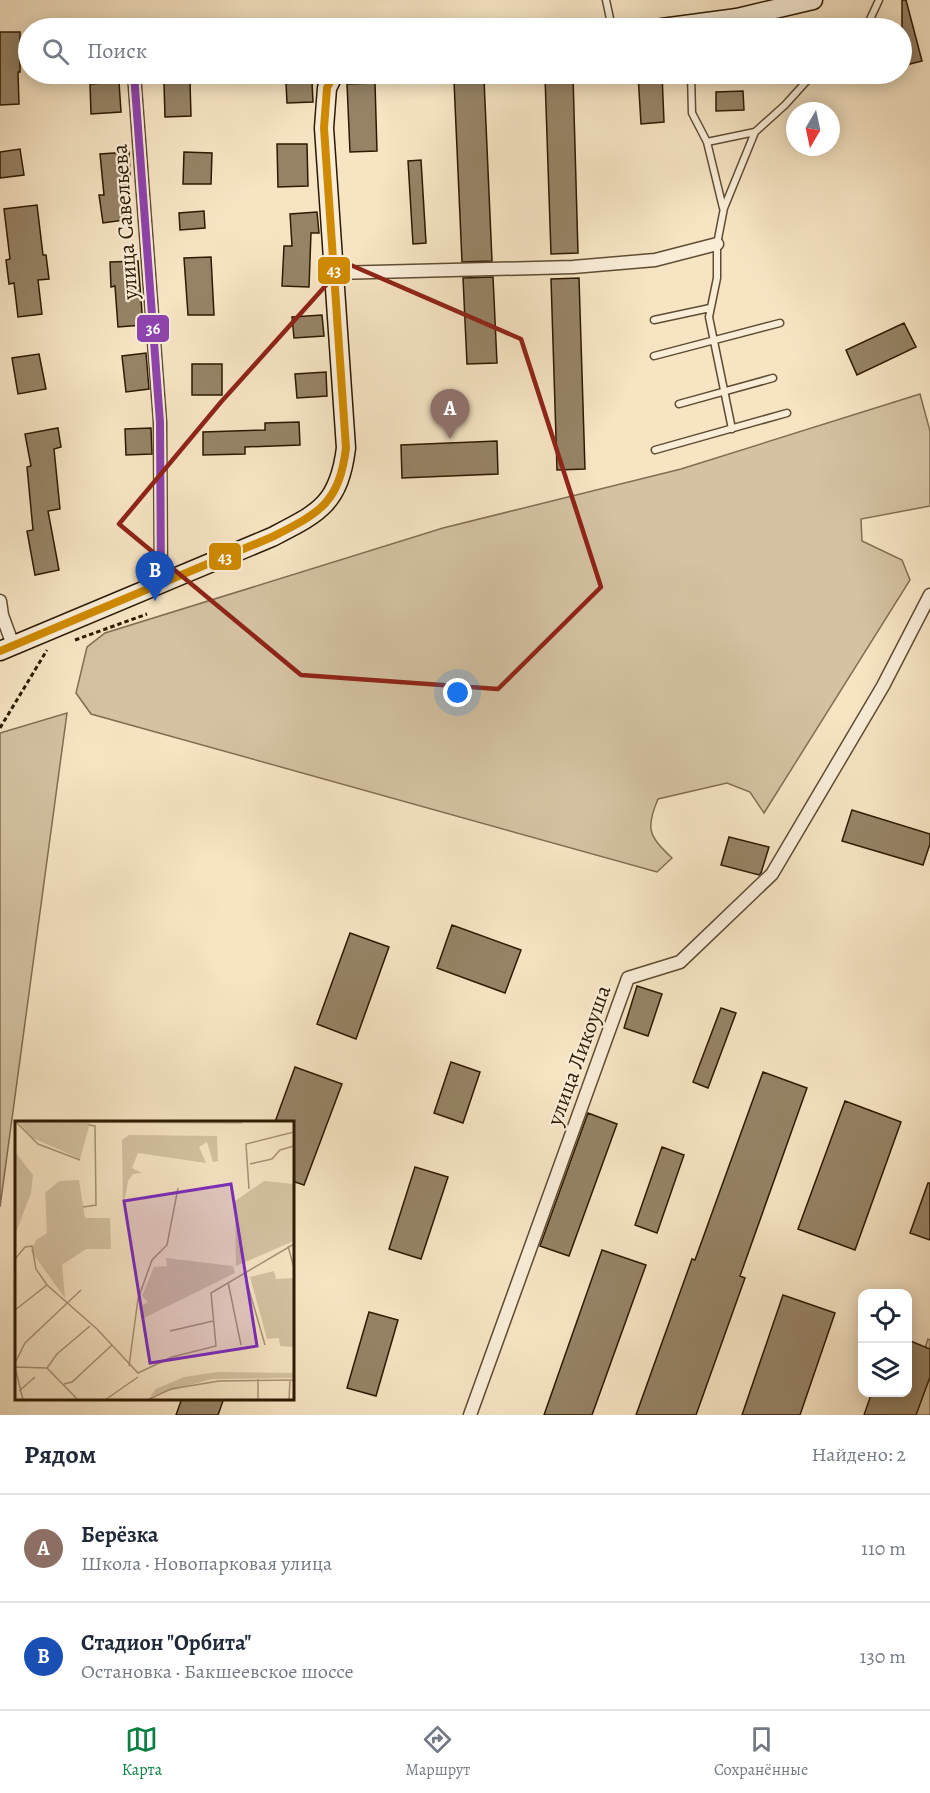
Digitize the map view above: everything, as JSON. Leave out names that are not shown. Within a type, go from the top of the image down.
[{"type":"street","points":[[737,18],[813,0]]},
{"type":"street","name":"улица Савельева","points":[[135,84],[160,422],[161,583]]},
{"type":"street","points":[[0,601],[6,648],[272,537],[321,509],[333,495],[344,469],[346,448],[324,128],[329,84]]},
{"type":"street","points":[[334,273],[573,267],[655,260],[717,244]]},
{"type":"street","name":"улица Ликоуша","points":[[470,1415],[628,978],[680,962],[772,874],[883,686],[930,595]]},
{"type":"lane","points":[[606,0],[610,18]]},
{"type":"lane","points":[[871,18],[879,0]]},
{"type":"lane","points":[[691,84],[692,113],[707,142],[724,208]]},
{"type":"lane","points":[[732,429],[712,341],[709,317],[717,278],[717,244],[724,208],[755,132],[804,84]]},
{"type":"lane","points":[[707,142],[755,132]]},
{"type":"lane","points":[[654,320],[710,308]]},
{"type":"lane","points":[[654,356],[780,323]]},
{"type":"lane","points":[[679,404],[773,378]]},
{"type":"lane","points":[[655,450],[787,413]]},
{"type":"path","points":[[69,642],[147,614]]},
{"type":"path","points":[[0,728],[47,650],[37,654]]},
{"type":"highlighted area","points":[[346,263],[521,339],[601,587],[498,689],[301,675],[119,524],[221,402]]},
{"type":"shaded area","points":[[920,394],[930,431],[930,506],[861,519],[862,541],[902,560],[910,580],[764,813],[750,792],[727,783],[658,799],[651,818],[652,831],[658,844],[672,858],[657,872],[91,714],[76,693],[87,647],[105,633],[443,528],[681,469]]},
{"type":"shaded area","points":[[67,713],[0,1207],[0,733]]},
{"type":"shaded area","points":[[928,1339],[930,1340],[930,1415],[902,1415],[908,1397],[912,1397],[912,1386]]},
{"type":"building","points":[[902,0],[906,0],[911,18],[902,18]]},
{"type":"building","points":[[912,23],[922,61],[912,64]]},
{"type":"building","points":[[0,32],[18,32],[19,104],[0,105]]},
{"type":"building","points":[[90,84],[119,84],[121,112],[91,114]]},
{"type":"building","points":[[164,84],[190,84],[191,116],[165,117]]},
{"type":"building","points":[[286,84],[312,84],[313,102],[287,103]]},
{"type":"building","points":[[347,84],[375,84],[377,151],[350,152]]},
{"type":"building","points":[[454,84],[484,84],[492,261],[462,262]]},
{"type":"building","points":[[545,84],[573,84],[578,253],[551,254]]},
{"type":"building","points":[[639,84],[662,84],[664,122],[641,124]]},
{"type":"building","points":[[743,91],[744,110],[716,111],[716,92]]},
{"type":"building","points":[[277,144],[307,144],[308,186],[278,187]]},
{"type":"building","points":[[20,149],[24,175],[0,178],[0,152]]},
{"type":"building","points":[[129,152],[130,175],[125,176],[131,219],[103,223],[99,195],[104,195],[100,154]]},
{"type":"building","points":[[184,152],[212,153],[211,184],[183,184]]},
{"type":"building","points":[[421,160],[426,243],[413,244],[408,161]]},
{"type":"building","points":[[37,205],[43,255],[46,255],[49,279],[38,280],[42,314],[18,317],[14,283],[9,284],[6,260],[10,259],[4,209]]},
{"type":"building","points":[[204,211],[205,228],[180,230],[179,213]]},
{"type":"building","points":[[317,212],[319,233],[311,233],[309,287],[282,286],[284,246],[292,246],[290,214]]},
{"type":"building","points":[[211,257],[214,315],[188,315],[184,258]]},
{"type":"building","points":[[138,261],[143,325],[118,327],[115,286],[111,287],[110,262]]},
{"type":"building","points":[[493,277],[497,363],[467,364],[463,278]]},
{"type":"building","points":[[579,278],[585,469],[557,470],[551,279]]},
{"type":"building","points":[[322,315],[324,336],[294,338],[292,317]]},
{"type":"building","points":[[904,323],[916,347],[857,375],[846,350]]},
{"type":"building","points":[[146,353],[149,389],[126,392],[122,356]]},
{"type":"building","points":[[39,354],[46,389],[18,394],[12,358]]},
{"type":"building","points":[[192,364],[222,364],[222,395],[192,395]]},
{"type":"building","points":[[326,372],[327,396],[297,398],[295,374]]},
{"type":"building","points":[[299,422],[300,445],[245,447],[245,454],[203,455],[203,432],[265,430],[265,423]]},
{"type":"building","points":[[58,428],[61,447],[54,449],[60,509],[48,511],[59,570],[35,575],[27,531],[33,530],[27,467],[31,466],[25,434]]},
{"type":"building","points":[[151,428],[152,454],[126,455],[125,429]]},
{"type":"building","points":[[497,441],[498,474],[402,478],[401,445]]},
{"type":"building","points":[[852,810],[930,834],[930,844],[923,865],[842,841]]},
{"type":"building","points":[[729,837],[769,847],[759,875],[721,865]]},
{"type":"building","points":[[452,925],[521,950],[505,993],[437,968]]},
{"type":"building","points":[[350,933],[389,947],[356,1039],[317,1024]]},
{"type":"building","points":[[637,986],[662,994],[648,1036],[624,1028]]},
{"type":"building","points":[[721,1008],[736,1013],[708,1088],[693,1082]]},
{"type":"building","points":[[451,1062],[480,1072],[463,1123],[434,1113]]},
{"type":"building","points":[[295,1067],[342,1084],[304,1185],[294,1182],[294,1121],[275,1121]]},
{"type":"building","points":[[763,1072],[807,1088],[740,1276],[745,1278],[696,1415],[636,1415],[692,1259],[695,1260]]},
{"type":"building","points":[[845,1101],[901,1122],[855,1250],[798,1229]]},
{"type":"building","points":[[588,1113],[617,1124],[569,1256],[540,1246]]},
{"type":"building","points":[[662,1147],[684,1155],[657,1233],[635,1225]]},
{"type":"building","points":[[415,1167],[448,1177],[421,1259],[389,1249]]},
{"type":"building","points":[[928,1183],[930,1183],[930,1240],[910,1233]]},
{"type":"building","points":[[602,1250],[646,1265],[592,1415],[544,1415]]},
{"type":"building","points":[[783,1295],[835,1313],[800,1415],[742,1415]]},
{"type":"building","points":[[369,1312],[398,1320],[376,1396],[347,1388]]},
{"type":"building","points":[[912,1342],[930,1349],[930,1377],[916,1415],[864,1415],[870,1397],[912,1397]]},
{"type":"building","points":[[181,1400],[223,1400],[218,1415],[176,1415]]},
{"type":"transit line","name":"36","points":[[135,84],[160,422],[161,583]]},
{"type":"transit line","name":"43","points":[[0,651],[272,537],[314,513],[332,494],[343,467],[346,448],[324,128],[329,84]]},
{"type":"place","name":"Берёзка","points":[[450,439]]},
{"type":"place","name":"Стадион \"Орбита\"","points":[[155,601]]}]
